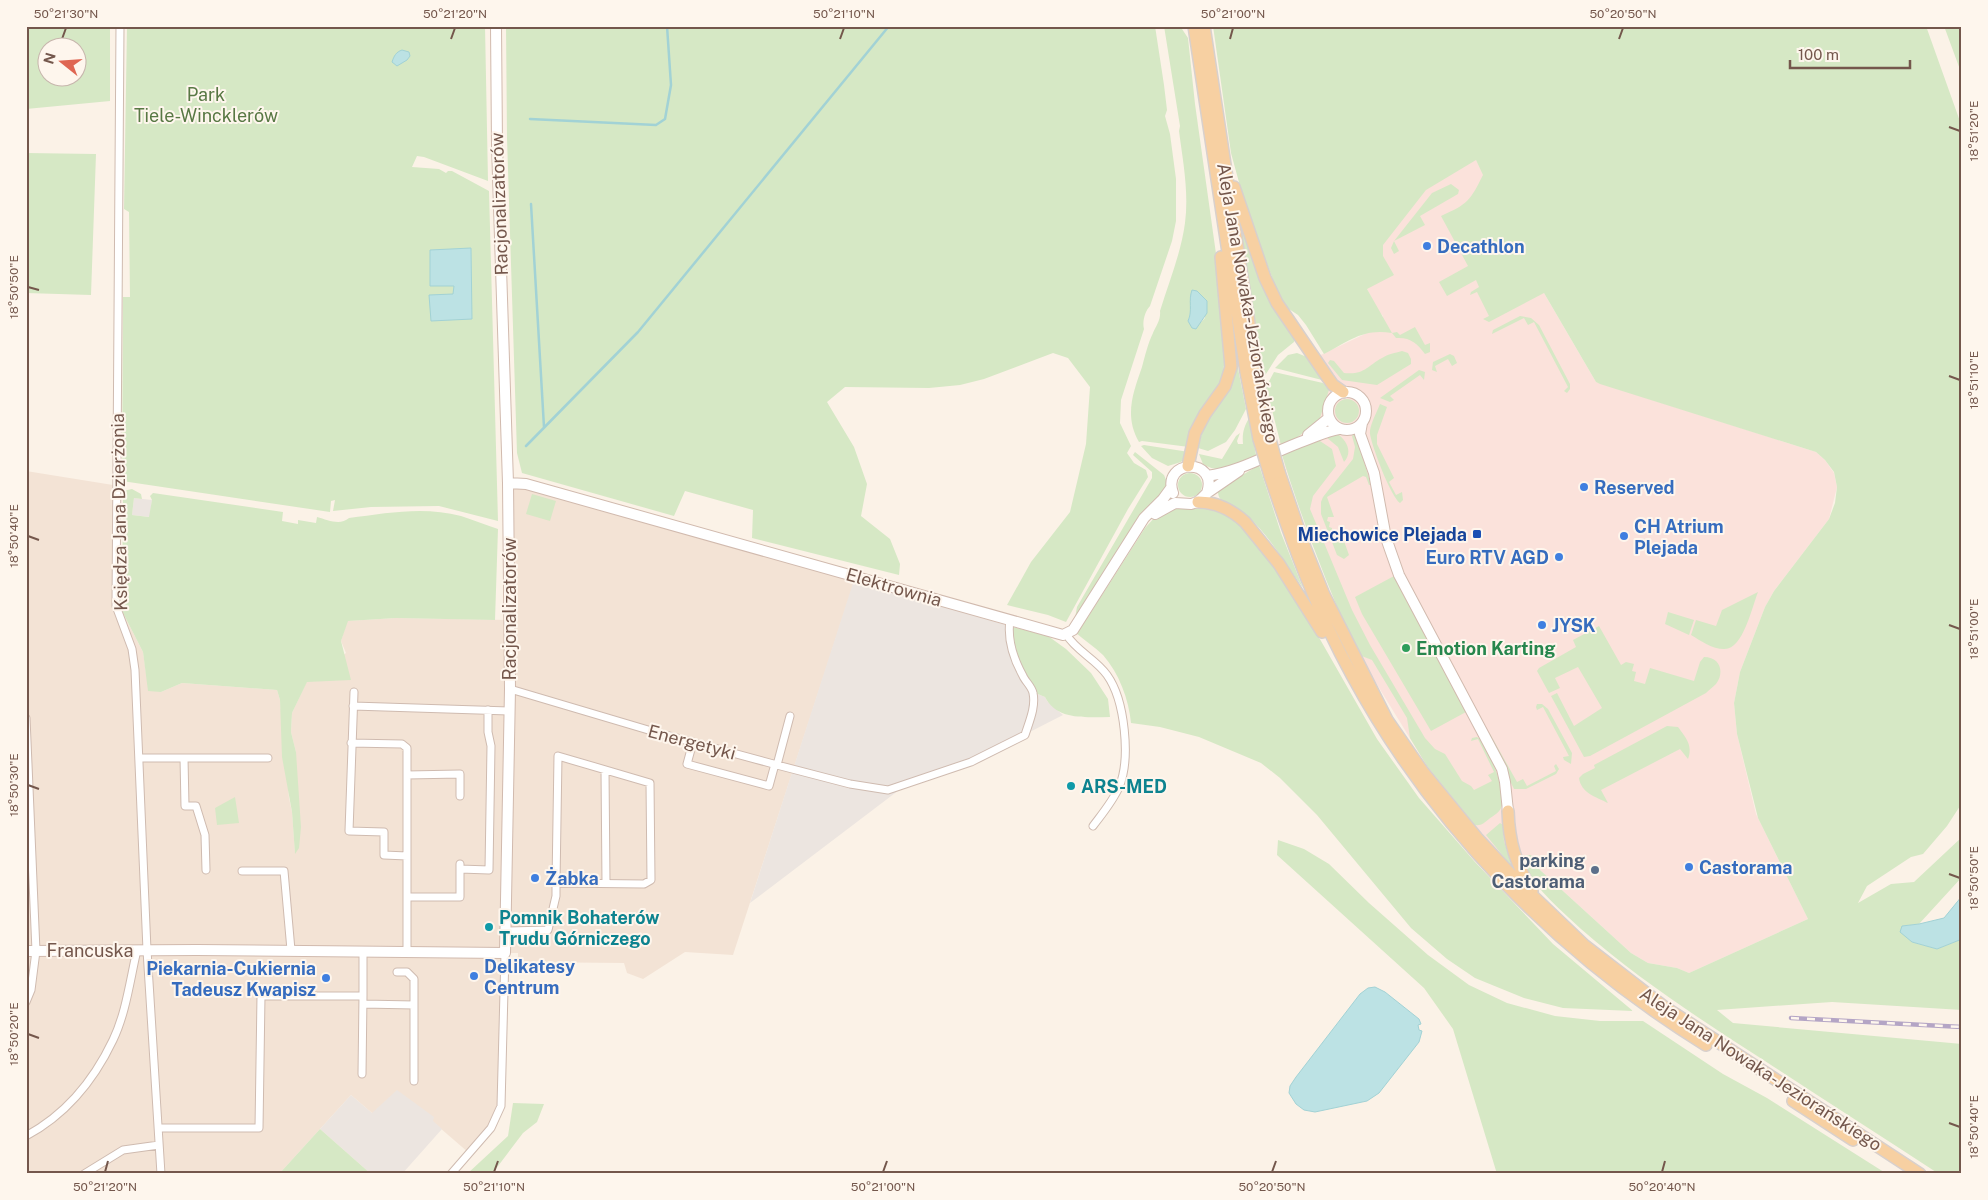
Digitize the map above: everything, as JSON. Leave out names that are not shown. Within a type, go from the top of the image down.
[{"type":"main road","name":"Aleja Jana Nowaka-Jeziorańskiego","points":[[1194,26],[1255,363],[1258,407],[1263,435],[1310,588],[1351,675],[1381,726],[1416,778],[1470,845],[1501,880],[1582,957],[1686,1033],[1906,1174]]},
{"type":"main road","name":"Aleja Jana Nowaka-Jeziorańskiego","points":[[1204,26],[1218,156],[1246,372],[1258,407]]},
{"type":"main road","points":[[1218,156],[1255,253],[1277,303],[1333,385],[1343,392]]},
{"type":"main road","points":[[1188,466],[1195,433],[1205,414],[1225,386],[1230,367],[1218,156]]},
{"type":"main road","name":"Aleja Jana Nowaka-Jeziorańskiego","points":[[1274,474],[1324,595],[1387,720],[1423,772],[1459,816],[1518,882],[1584,945],[1662,1006],[1920,1174]]},
{"type":"main road","points":[[1193,503],[1209,502],[1229,510],[1239,516],[1254,531],[1317,622],[1349,680],[1381,726]]},
{"type":"main road","points":[[1508,811],[1510,842],[1514,855],[1525,879],[1541,905]]},
{"type":"street","name":"Księdza Jana Dzierżonia","points":[[120,26],[116,606],[132,649],[135,670],[140,758],[142,950],[161,1174]]},
{"type":"street","name":"Racjonalizatorów","points":[[451,1174],[491,1128],[502,1106],[510,689],[508,483],[496,145],[496,26]]},
{"type":"street","points":[[1339,429],[1329,418],[1328,408],[1331,399],[1343,392],[1354,393],[1364,402],[1366,411],[1360,434],[1374,473],[1386,538],[1399,575],[1502,768],[1508,811]]},
{"type":"street","points":[[1298,442],[1329,418]]},
{"type":"street","points":[[1139,528],[1165,507],[1175,503],[1193,503],[1244,467],[1329,430],[1350,430],[1362,423]]},
{"type":"street","points":[[1093,826],[1119,787],[1124,770],[1122,709],[1116,691],[1107,674],[1075,645],[1066,634],[1073,630],[1144,518],[1163,500],[1172,488],[1174,476],[1182,468],[1188,466],[1201,469],[1207,476],[1208,493]]},
{"type":"street","points":[[1207,476],[1244,467]]},
{"type":"street","name":"Elektrownia","points":[[508,483],[526,484],[1060,634],[1066,634]]},
{"type":"street","points":[[1172,488],[1177,499],[1193,503]]},
{"type":"street","name":"Energetyki","points":[[510,689],[693,742],[850,784],[888,790],[903,787],[971,762],[1025,735],[1033,713],[1033,692],[1023,677],[1014,657],[1008,635],[1010,620]]},
{"type":"street","points":[[354,692],[349,831],[384,832],[384,855],[407,856]]},
{"type":"street","points":[[353,706],[509,711]]},
{"type":"street","points":[[407,897],[460,897],[460,867],[489,870],[491,746],[488,732],[488,710]]},
{"type":"street","points":[[693,742],[687,764],[769,786],[790,716]]},
{"type":"street","points":[[26,718],[31,951],[31,990],[26,1002]]},
{"type":"street","points":[[351,743],[402,744],[407,748],[407,952]]},
{"type":"street","points":[[506,931],[548,930],[556,896],[556,883],[558,756],[650,783],[651,880],[644,884],[556,883]]},
{"type":"street","points":[[140,758],[268,758]]},
{"type":"street","points":[[184,758],[185,806],[196,806],[205,835],[206,870]]},
{"type":"street","points":[[605,770],[606,883]]},
{"type":"street","points":[[407,775],[460,774],[460,796]]},
{"type":"street","points":[[242,871],[284,871],[291,950]]},
{"type":"street","points":[[26,1136],[55,1118],[72,1101],[98,1067],[113,1040],[142,950]]},
{"type":"street","name":"Francuska","points":[[31,951],[291,950],[505,953]]},
{"type":"street","points":[[362,1074],[363,952]]},
{"type":"street","points":[[397,972],[407,972],[414,978],[414,1081]]},
{"type":"street","points":[[158,1128],[259,1128],[261,996],[363,1000],[414,1005]]},
{"type":"street","points":[[84,1174],[123,1150],[159,1145]]},
{"type":"shaded area","points":[[1445,159],[1476,160],[1541,288],[1596,382],[1816,452],[1825,460],[1834,473],[1837,487],[1829,519],[1774,591],[1765,607],[1740,672],[1734,703],[1737,734],[1756,814],[1808,919],[1689,973],[1677,968],[1648,963],[1631,953],[1540,870],[1531,855],[1502,855],[1478,829],[1427,766],[1354,647],[1286,469],[1279,441],[1300,432],[1328,389],[1308,361],[1369,332],[1378,331],[1383,316],[1379,312],[1357,270]]},
{"type":"shaded area","points":[[26,471],[113,485],[112,607],[122,611],[143,652],[146,673],[161,692],[182,683],[277,690],[280,700],[295,853],[296,752],[291,732],[292,713],[307,681],[346,653],[341,641],[347,621],[396,618],[509,620],[508,483],[856,576],[733,955],[685,952],[643,979],[627,973],[624,963],[518,962],[518,953],[505,953],[501,1106],[491,1128],[469,1153],[432,1121],[372,1113],[351,1095],[279,1174],[26,1174]]},
{"type":"shaded area","points":[[134,498],[152,500],[150,517],[132,515]]},
{"type":"shaded area","points":[[854,580],[1009,626],[1033,692],[1045,697],[1063,715],[971,762],[903,787],[750,903]]},
{"type":"shaded area","points":[[397,1090],[434,1117],[433,1121],[442,1129],[402,1174],[371,1174],[320,1129],[351,1095],[372,1113]]},
{"type":"green space","points":[[26,26],[110,26],[110,101],[26,109]]},
{"type":"green space","name":"Park Tiele-Wincklerów","points":[[127,26],[485,26],[488,181],[424,157],[417,156],[412,167],[439,169],[446,173],[452,171],[489,191],[498,521],[439,506],[371,507],[333,511],[335,500],[331,501],[330,512],[122,481],[123,297],[130,297],[129,212],[124,209]]},
{"type":"green space","points":[[506,26],[1155,26],[1167,110],[1165,116],[1170,134],[1176,179],[1176,221],[1172,241],[1150,306],[1144,317],[1144,329],[1121,400],[1120,423],[1131,446],[1127,453],[1134,463],[1146,470],[1148,477],[1128,509],[1066,622],[1048,615],[1007,605],[1031,562],[1070,512],[1086,444],[1090,387],[1068,358],[1053,353],[984,379],[960,385],[929,388],[845,387],[827,402],[854,447],[867,484],[861,516],[890,539],[900,564],[899,575],[752,538],[753,510],[685,491],[674,516],[522,473],[517,453],[507,138]]},
{"type":"green space","points":[[1164,26],[1180,26],[1188,38],[1195,104],[1218,268],[1225,354],[1223,376],[1189,447],[1139,442],[1134,432],[1131,414],[1133,395],[1150,341],[1159,320],[1160,311],[1178,256],[1185,223],[1185,177],[1180,126]],"holes":[[[1199,295],[1202,297],[1205,318],[1200,323],[1188,322],[1192,305],[1190,297]]]},
{"type":"green space","points":[[1213,26],[1926,26],[1962,127],[1962,803],[1947,826],[1923,854],[1911,857],[1867,886],[1858,903],[1891,884],[1914,882],[1962,837],[1962,877],[1919,924],[1902,926],[1912,942],[1937,949],[1962,939],[1962,1010],[1832,1002],[1717,1010],[1733,1023],[1962,1044],[1962,1174],[1939,1174],[1717,1030],[1647,982],[1581,929],[1554,904],[1537,886],[1518,855],[1531,855],[1540,870],[1631,953],[1648,963],[1677,968],[1689,973],[1808,919],[1758,818],[1737,734],[1734,703],[1740,672],[1765,607],[1774,591],[1829,519],[1835,503],[1837,487],[1834,472],[1816,452],[1596,382],[1544,293],[1489,322],[1483,319],[1489,316],[1477,292],[1470,295],[1471,292],[1479,287],[1476,280],[1447,296],[1439,282],[1468,266],[1441,216],[1463,205],[1475,191],[1483,175],[1476,160],[1426,190],[1383,245],[1383,256],[1394,275],[1367,289],[1392,333],[1373,332],[1364,334],[1324,354],[1306,325],[1298,315],[1286,307],[1278,293],[1246,208],[1231,153]]},
{"type":"green space","points":[[1944,26],[1962,26],[1962,75]]},
{"type":"green space","points":[[26,153],[96,154],[91,295],[26,293]]},
{"type":"green space","points":[[1451,184],[1459,190],[1458,194],[1420,216],[1425,225],[1394,241],[1432,193]]},
{"type":"green space","points":[[1241,230],[1246,233],[1295,339],[1278,355],[1264,377]]},
{"type":"green space","points":[[1394,241],[1399,251],[1394,254],[1391,248]]},
{"type":"green space","points":[[1520,316],[1531,318],[1539,325],[1570,384],[1570,389],[1567,393],[1564,391],[1568,387],[1534,322],[1528,325],[1524,318],[1492,334],[1493,330]]},
{"type":"green space","points":[[1415,327],[1425,345],[1430,343],[1430,352],[1425,354],[1413,342],[1396,338],[1392,333],[1397,332],[1400,335]]},
{"type":"green space","points":[[1232,338],[1246,409],[1226,442],[1208,451],[1198,448],[1203,428],[1228,391]]},
{"type":"green space","points":[[1402,351],[1408,353],[1411,364],[1377,385],[1342,380],[1328,363],[1330,360],[1334,361],[1344,373],[1357,373],[1384,357]]},
{"type":"green space","points":[[1297,353],[1307,357],[1322,380],[1275,368],[1288,355]]},
{"type":"green space","points":[[1450,354],[1454,356],[1457,363],[1452,366],[1448,359],[1435,366],[1437,372],[1432,370],[1433,362]]},
{"type":"green space","points":[[1419,370],[1425,372],[1424,380],[1420,375],[1390,396],[1394,400],[1390,402],[1380,398]]},
{"type":"green space","points":[[1274,372],[1323,383],[1329,390],[1319,421],[1295,439],[1281,445],[1266,387]]},
{"type":"green space","points":[[1347,399],[1356,402],[1359,411],[1356,420],[1347,423],[1338,420],[1335,411],[1338,402]]},
{"type":"green space","points":[[1380,404],[1387,407],[1377,435],[1377,444],[1394,478],[1389,482],[1396,495],[1402,492],[1403,500],[1400,503],[1387,482],[1371,440],[1370,431],[1372,423]]},
{"type":"green space","points":[[1249,418],[1256,455],[1223,469],[1203,464],[1199,454],[1222,459],[1236,436],[1240,433],[1237,441],[1238,444],[1243,444],[1244,430]]},
{"type":"green space","points":[[1336,433],[1348,446],[1347,458],[1344,462],[1338,447],[1326,437]]},
{"type":"green space","points":[[1353,435],[1356,435],[1371,485],[1369,485],[1366,477],[1363,476],[1327,497],[1334,517],[1328,517],[1327,521],[1330,522],[1329,527],[1332,528],[1332,533],[1335,534],[1334,539],[1344,541],[1349,555],[1344,559],[1337,555],[1321,514],[1321,502],[1353,459],[1355,447]]},
{"type":"green space","points":[[1313,441],[1320,441],[1332,449],[1336,466],[1313,496],[1310,509],[1352,610],[1370,645],[1425,738],[1435,749],[1445,754],[1462,781],[1474,790],[1492,781],[1488,775],[1494,772],[1478,739],[1471,741],[1472,738],[1477,737],[1482,741],[1491,758],[1499,779],[1502,805],[1497,814],[1481,825],[1475,825],[1427,766],[1410,738],[1407,718],[1372,660],[1359,655],[1354,647],[1315,552],[1282,455]]},
{"type":"green space","points":[[1141,446],[1189,452],[1181,462],[1168,466],[1152,458]]},
{"type":"green space","points":[[1135,452],[1164,475],[1167,482],[1165,491],[1075,618],[1077,607],[1152,478],[1152,472],[1133,455]]},
{"type":"green space","points":[[1259,465],[1281,533],[1303,588],[1261,530],[1245,514],[1227,505],[1218,495],[1218,490]]},
{"type":"green space","points":[[1190,473],[1195,474],[1201,480],[1201,490],[1195,496],[1190,497],[1185,496],[1179,490],[1178,485],[1179,480],[1185,474]]},
{"type":"green space","points":[[132,489],[141,494],[142,499],[134,498],[132,515],[149,517],[152,500],[150,496],[153,493],[283,512],[282,521],[298,524],[298,520],[316,523],[317,517],[342,522],[349,518],[363,516],[433,511],[461,516],[498,529],[495,620],[396,618],[348,621],[341,641],[351,680],[307,682],[292,713],[291,732],[296,752],[301,827],[299,848],[295,854],[292,812],[282,757],[280,700],[277,690],[182,683],[161,692],[148,691],[143,652],[122,611],[123,491]]},
{"type":"green space","points":[[532,494],[556,501],[550,521],[526,514]]},
{"type":"green space","points":[[1177,507],[1194,509],[1208,507],[1221,512],[1238,524],[1255,542],[1301,606],[1377,739],[1419,798],[1475,862],[1553,944],[1633,1011],[1563,1008],[1524,998],[1475,978],[1447,959],[1411,928],[1317,815],[1280,778],[1261,763],[1199,737],[1160,727],[1131,723],[1128,705],[1114,670],[1097,649],[1076,633],[1145,528],[1156,516]]},
{"type":"green space","name":"Emotion Karting","points":[[1394,576],[1466,712],[1431,731],[1362,614],[1355,597]]},
{"type":"green space","points":[[1758,592],[1742,635],[1731,647],[1724,649],[1715,648],[1691,635],[1696,620],[1716,626],[1722,610]]},
{"type":"green space","points":[[1668,612],[1694,620],[1689,635],[1665,624]]},
{"type":"green space","points":[[1009,626],[1048,636],[1066,649],[1091,673],[1108,699],[1110,717],[1082,717],[1065,714],[1050,705],[1045,697],[1033,692],[1014,657]]},
{"type":"green space","points":[[1599,626],[1621,665],[1626,662],[1634,664],[1632,671],[1636,672],[1634,681],[1645,684],[1650,668],[1694,681],[1700,662],[1704,657],[1717,662],[1720,675],[1716,684],[1706,693],[1590,756],[1584,757],[1551,696],[1557,693],[1574,726],[1602,708],[1578,667],[1555,678],[1560,688],[1549,693],[1537,671],[1539,668],[1576,647],[1573,640]]},
{"type":"green space","points":[[1537,704],[1542,704],[1548,709],[1572,753],[1571,764],[1564,760],[1563,757],[1569,756],[1543,707],[1537,710]]},
{"type":"green space","points":[[1667,726],[1678,727],[1686,738],[1690,750],[1688,759],[1680,749],[1601,790],[1608,803],[1590,794],[1580,783],[1579,778],[1595,768],[1594,765]]},
{"type":"green space","points":[[1489,732],[1517,782],[1523,779],[1527,786],[1556,771],[1554,766],[1556,764],[1559,769],[1556,774],[1526,789],[1514,789],[1488,736]]},
{"type":"green space","points":[[235,797],[239,823],[217,825],[215,808]]},
{"type":"green space","points":[[1500,823],[1503,825],[1504,841],[1512,867],[1486,835]]},
{"type":"green space","points":[[1278,840],[1304,849],[1329,864],[1369,903],[1428,955],[1469,985],[1507,1003],[1555,1016],[1600,1021],[1643,1021],[1723,1074],[1767,1098],[1887,1174],[1497,1174],[1453,1029],[1424,988],[1277,855]]},
{"type":"green space","points":[[513,1103],[544,1104],[537,1122],[523,1133],[492,1174],[467,1174],[508,1136]]},
{"type":"green space","points":[[320,1129],[371,1174],[279,1174]]},
{"type":"water","points":[[402,50],[409,52],[410,56],[397,66],[392,62],[396,54]]},
{"type":"water","points":[[471,248],[472,319],[431,321],[429,295],[453,294],[454,286],[430,286],[430,250]]},
{"type":"water","points":[[1192,290],[1197,291],[1207,301],[1207,313],[1196,329],[1192,328],[1188,321]]},
{"type":"water","points":[[1962,896],[1962,939],[1937,949],[1912,942],[1900,932],[1902,926],[1944,918]]},
{"type":"water","points":[[1375,987],[1385,992],[1419,1019],[1421,1024],[1418,1025],[1419,1030],[1422,1031],[1419,1042],[1379,1093],[1367,1101],[1315,1112],[1304,1110],[1296,1104],[1289,1093],[1290,1086],[1360,994],[1368,988]]},
{"type":"waterway","points":[[530,119],[656,125],[665,119],[671,85],[667,26]]},
{"type":"waterway","points":[[526,446],[638,332],[889,26]]},
{"type":"waterway","points":[[531,204],[544,427]]},
{"type":"railway","points":[[1791,1018],[1962,1027]]},
{"type":"place","name":"Decathlon","points":[[1427,246]]},
{"type":"place","name":"Reserved","points":[[1584,487]]},
{"type":"place","name":"Miechowice Plejada","points":[[1477,534]]},
{"type":"place","name":"CH Atrium Plejada","points":[[1624,536]]},
{"type":"place","name":"Euro RTV AGD","points":[[1559,557]]},
{"type":"place","name":"JYSK","points":[[1542,625]]},
{"type":"place","name":"Emotion Karting","points":[[1406,648]]},
{"type":"place","name":"ARS-MED","points":[[1071,786]]},
{"type":"place","name":"Castorama","points":[[1689,867]]},
{"type":"place","name":"parking Castorama","points":[[1595,870]]},
{"type":"place","name":"Żabka","points":[[535,878]]},
{"type":"place","name":"Pomnik Bohaterów Trudu Górniczego","points":[[489,927]]},
{"type":"place","name":"Delikatesy Centrum","points":[[474,976]]},
{"type":"place","name":"Piekarnia-Cukiernia Tadeusz Kwapisz","points":[[326,978]]}]
